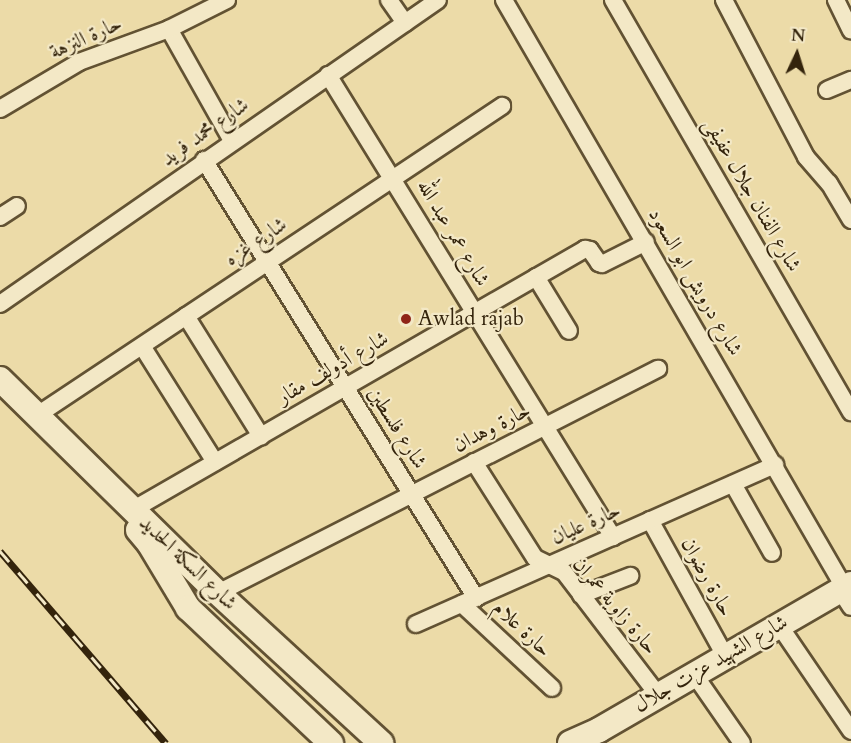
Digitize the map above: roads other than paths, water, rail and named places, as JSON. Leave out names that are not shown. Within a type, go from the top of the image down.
[{"type":"street","name":"حارة النزهة","points":[[0,109],[90,57],[169,29],[227,0]]},
{"type":"street","points":[[389,0],[405,23]]},
{"type":"street","name":"شارع محمد فريد","points":[[0,304],[204,160],[438,0]]},
{"type":"street","name":"شارع درويش ابو السعود","points":[[504,0],[847,592]]},
{"type":"street","name":"شارع الفنان جلال عفيفى","points":[[613,0],[851,412]]},
{"type":"street","points":[[724,0],[806,157],[829,183],[851,219]]},
{"type":"street","points":[[836,0],[851,31]]},
{"type":"street","points":[[169,29],[232,141]]},
{"type":"street","name":"شارع عمر عبد الله","points":[[328,75],[613,537]]},
{"type":"street","points":[[828,90],[851,80]]},
{"type":"street","name":"شارع غزه","points":[[36,416],[502,106]]},
{"type":"street","name":"شارع فلسطين","points":[[204,160],[411,494],[469,601]]},
{"type":"street","points":[[0,218],[17,206]]},
{"type":"street","name":"شارع أدولف مقار","points":[[134,509],[585,249],[590,250],[598,263],[602,264],[646,242]]},
{"type":"street","points":[[536,277],[569,331]]},
{"type":"street","points":[[186,316],[261,436]]},
{"type":"street","points":[[142,345],[215,462]]},
{"type":"street","name":"حارة وهدان","points":[[218,593],[658,369]]},
{"type":"street","name":"شارع السكة الحديد","points":[[0,379],[218,593],[381,743]]},
{"type":"street","points":[[0,397],[139,531],[157,555],[180,598],[188,608],[331,743]]},
{"type":"street","name":"حارة زاوية عمران","points":[[474,462],[535,558],[564,572],[658,695]]},
{"type":"street","name":"حارة عليان","points":[[416,624],[775,465]]},
{"type":"street","points":[[733,484],[772,553]]},
{"type":"street","name":"حارة رضوان","points":[[650,520],[725,656]]},
{"type":"street","points":[[581,595],[630,576]]},
{"type":"street","name":"شارع الشهيد عزت جلال","points":[[570,743],[599,730],[779,625],[847,592]]},
{"type":"street","name":"حارة علام","points":[[469,601],[552,688]]},
{"type":"street","points":[[779,625],[851,731]]},
{"type":"street","points":[[694,674],[742,743]]},
{"type":"railway","points":[[0,551],[166,743]]},
{"type":"place","name":"Awlad rajab","points":[[406,319]]}]
